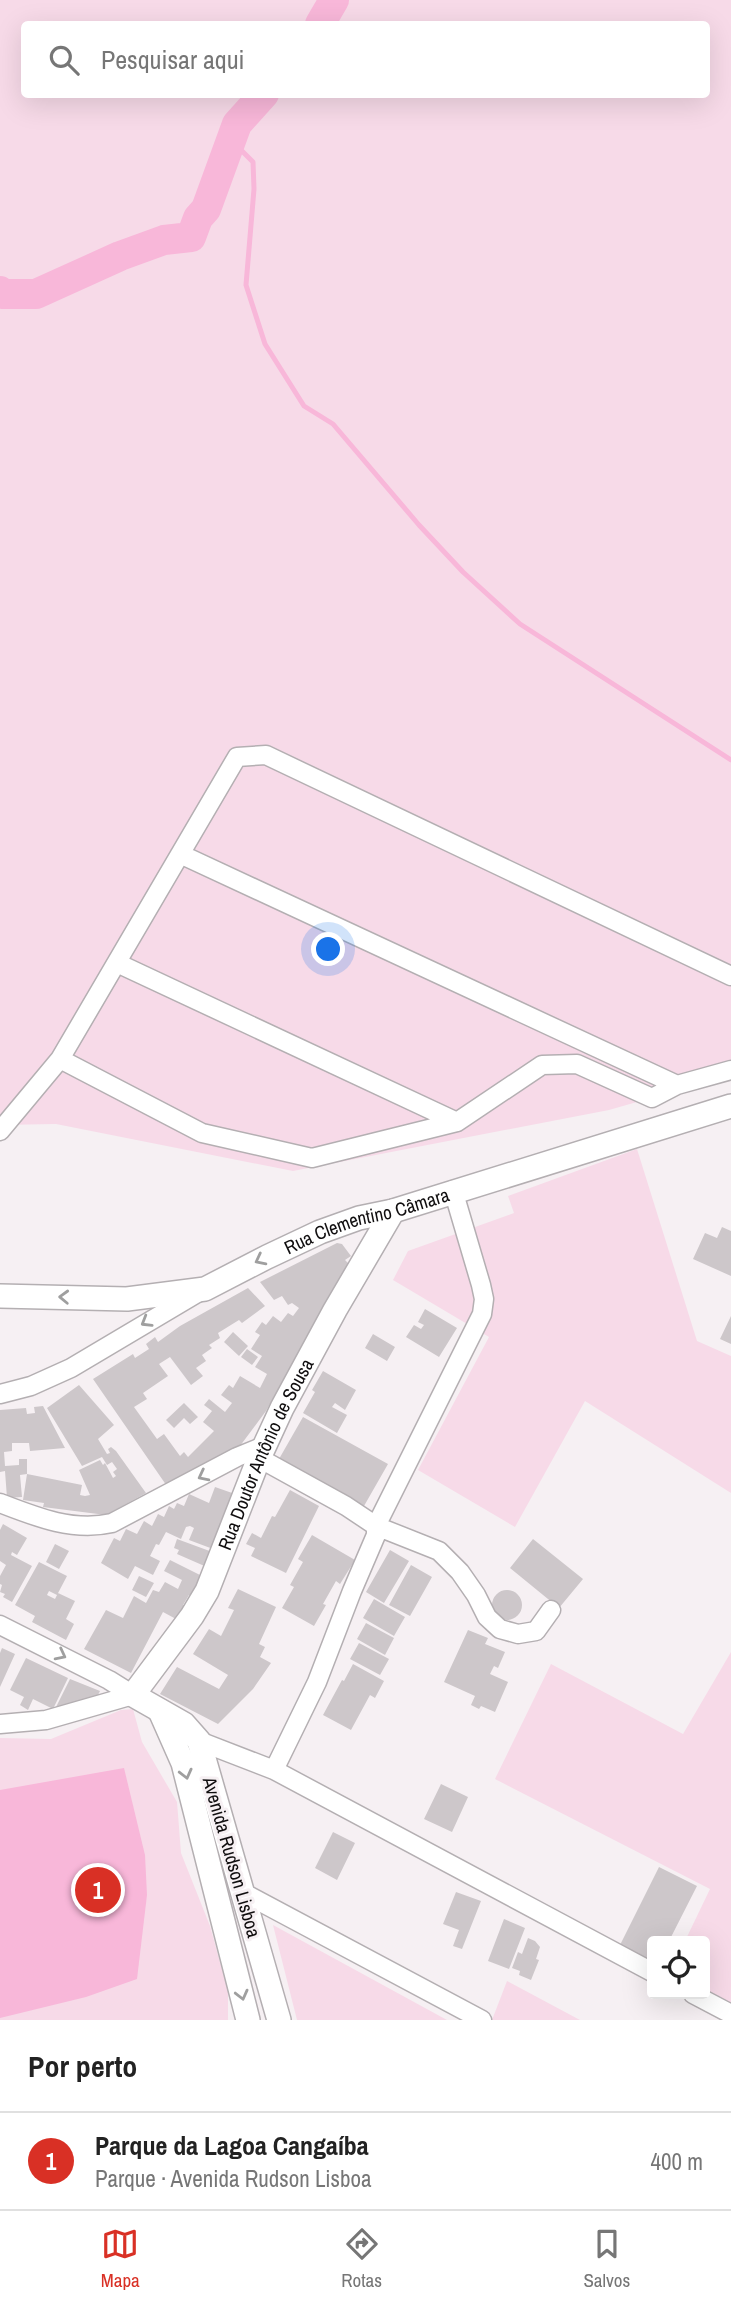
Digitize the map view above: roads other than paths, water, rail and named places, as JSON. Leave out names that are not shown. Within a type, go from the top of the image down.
[{"type":"main road","name":"Rua Clementino Câmara","points":[[0,1296],[127,1299],[205,1289],[320,1232],[359,1218],[393,1210],[731,1106]]},
{"type":"main road","name":"Rua Doutor Antônio de Sousa","points":[[133,1695],[192,1616],[207,1591],[282,1408],[393,1210]]},
{"type":"main road","points":[[133,1695],[184,1724],[199,1741]]},
{"type":"main road","name":"Avenida Rudson Lisboa","points":[[160,1711],[183,1763],[248,2020]]},
{"type":"main road","name":"Avenida Rudson Lisboa","points":[[199,1741],[279,2020]]},
{"type":"street","points":[[1,1130],[60,1059],[237,757],[266,755],[731,976]]},
{"type":"street","points":[[180,854],[677,1085]]},
{"type":"street","points":[[117,963],[457,1122]]},
{"type":"street","points":[[60,1059],[202,1133],[312,1158],[457,1122],[542,1065],[577,1064],[652,1098],[677,1085],[731,1070]]},
{"type":"street","points":[[274,1770],[317,1682],[376,1535],[376,1525],[482,1314],[484,1299],[481,1285],[453,1190]]},
{"type":"street","points":[[0,1394],[31,1386],[71,1368],[205,1289]]},
{"type":"street","points":[[0,1503],[50,1521],[98,1526],[122,1518],[237,1457],[262,1452],[376,1525],[439,1551],[460,1572],[487,1617],[500,1629],[518,1634],[536,1631],[551,1610]]},
{"type":"street","points":[[0,1625],[133,1695]]},
{"type":"street","points":[[0,1724],[46,1720],[133,1695]]},
{"type":"street","points":[[199,1741],[274,1770],[647,1969]]},
{"type":"street","points":[[240,1891],[482,2020]]},
{"type":"street","points":[[702,1999],[731,2014]]},
{"type":"waterway","points":[[322,21],[334,0]]},
{"type":"waterway","points":[[0,291],[3,294],[36,294],[120,256],[164,240],[191,237],[198,218],[206,209],[237,124],[260,98]]},
{"type":"waterway","points":[[233,136],[239,148],[253,162],[254,189],[246,285],[265,344],[304,406],[333,424],[419,525],[463,572],[520,624],[731,760]]},
{"type":"place","name":"Parque da Lagoa Cangaíba","points":[[98,1890]]}]
